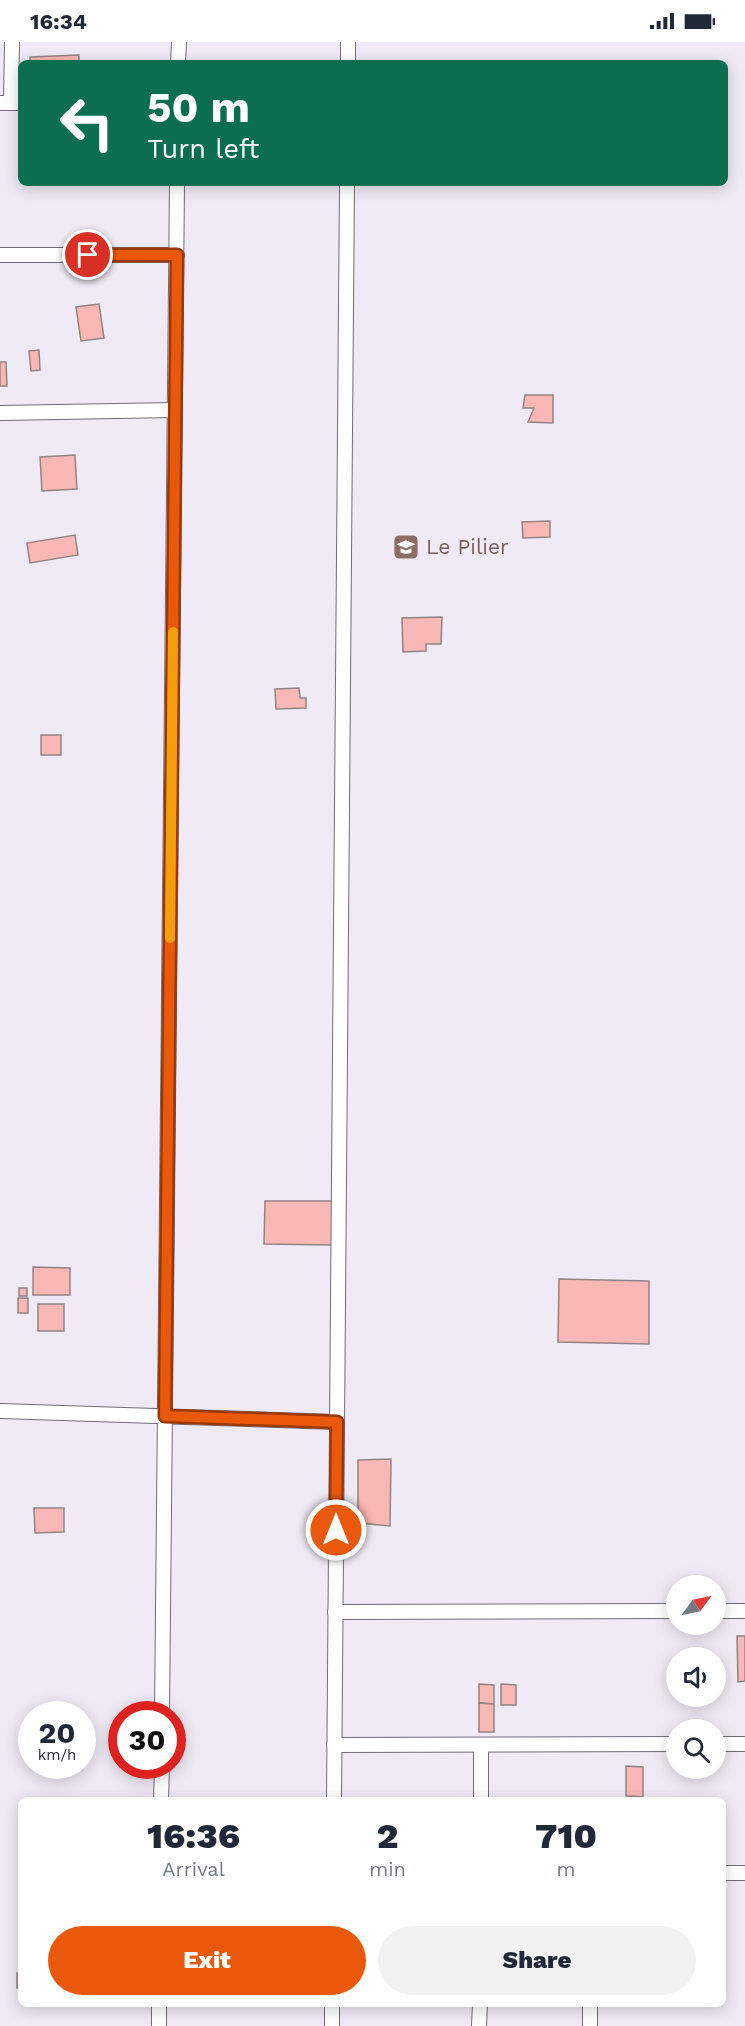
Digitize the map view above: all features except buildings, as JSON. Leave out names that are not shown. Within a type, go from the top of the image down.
[{"type":"street","points":[[11,103],[12,42]]},
{"type":"street","points":[[178,60],[179,42]]},
{"type":"street","points":[[348,42],[348,60]]},
{"type":"street","points":[[162,1701],[177,186]]},
{"type":"street","points":[[334,1797],[347,186]]},
{"type":"street","points":[[0,255],[177,255]]},
{"type":"street","points":[[0,413],[175,411]]},
{"type":"street","points":[[0,1411],[337,1422]]},
{"type":"street","points":[[335,1612],[666,1611]]},
{"type":"street","points":[[726,1611],[745,1611]]},
{"type":"street","points":[[481,1744],[481,1797]]},
{"type":"street","points":[[334,1745],[666,1744]]},
{"type":"street","points":[[726,1744],[745,1744]]},
{"type":"street","points":[[161,1797],[162,1779]]},
{"type":"street","points":[[726,1873],[745,1873]]},
{"type":"street","points":[[159,2007],[159,2026]]},
{"type":"street","points":[[332,2007],[332,2026]]},
{"type":"street","points":[[479,2026],[480,2007]]},
{"type":"street","points":[[590,2007],[590,2026]]},
{"type":"slow traffic","points":[[170,938],[173,632]]},
{"type":"place","name":"Le Pilier","points":[[406,547]]},
{"type":"route","points":[[88,255],[177,255],[165,1416],[337,1422],[336,1530]]}]
